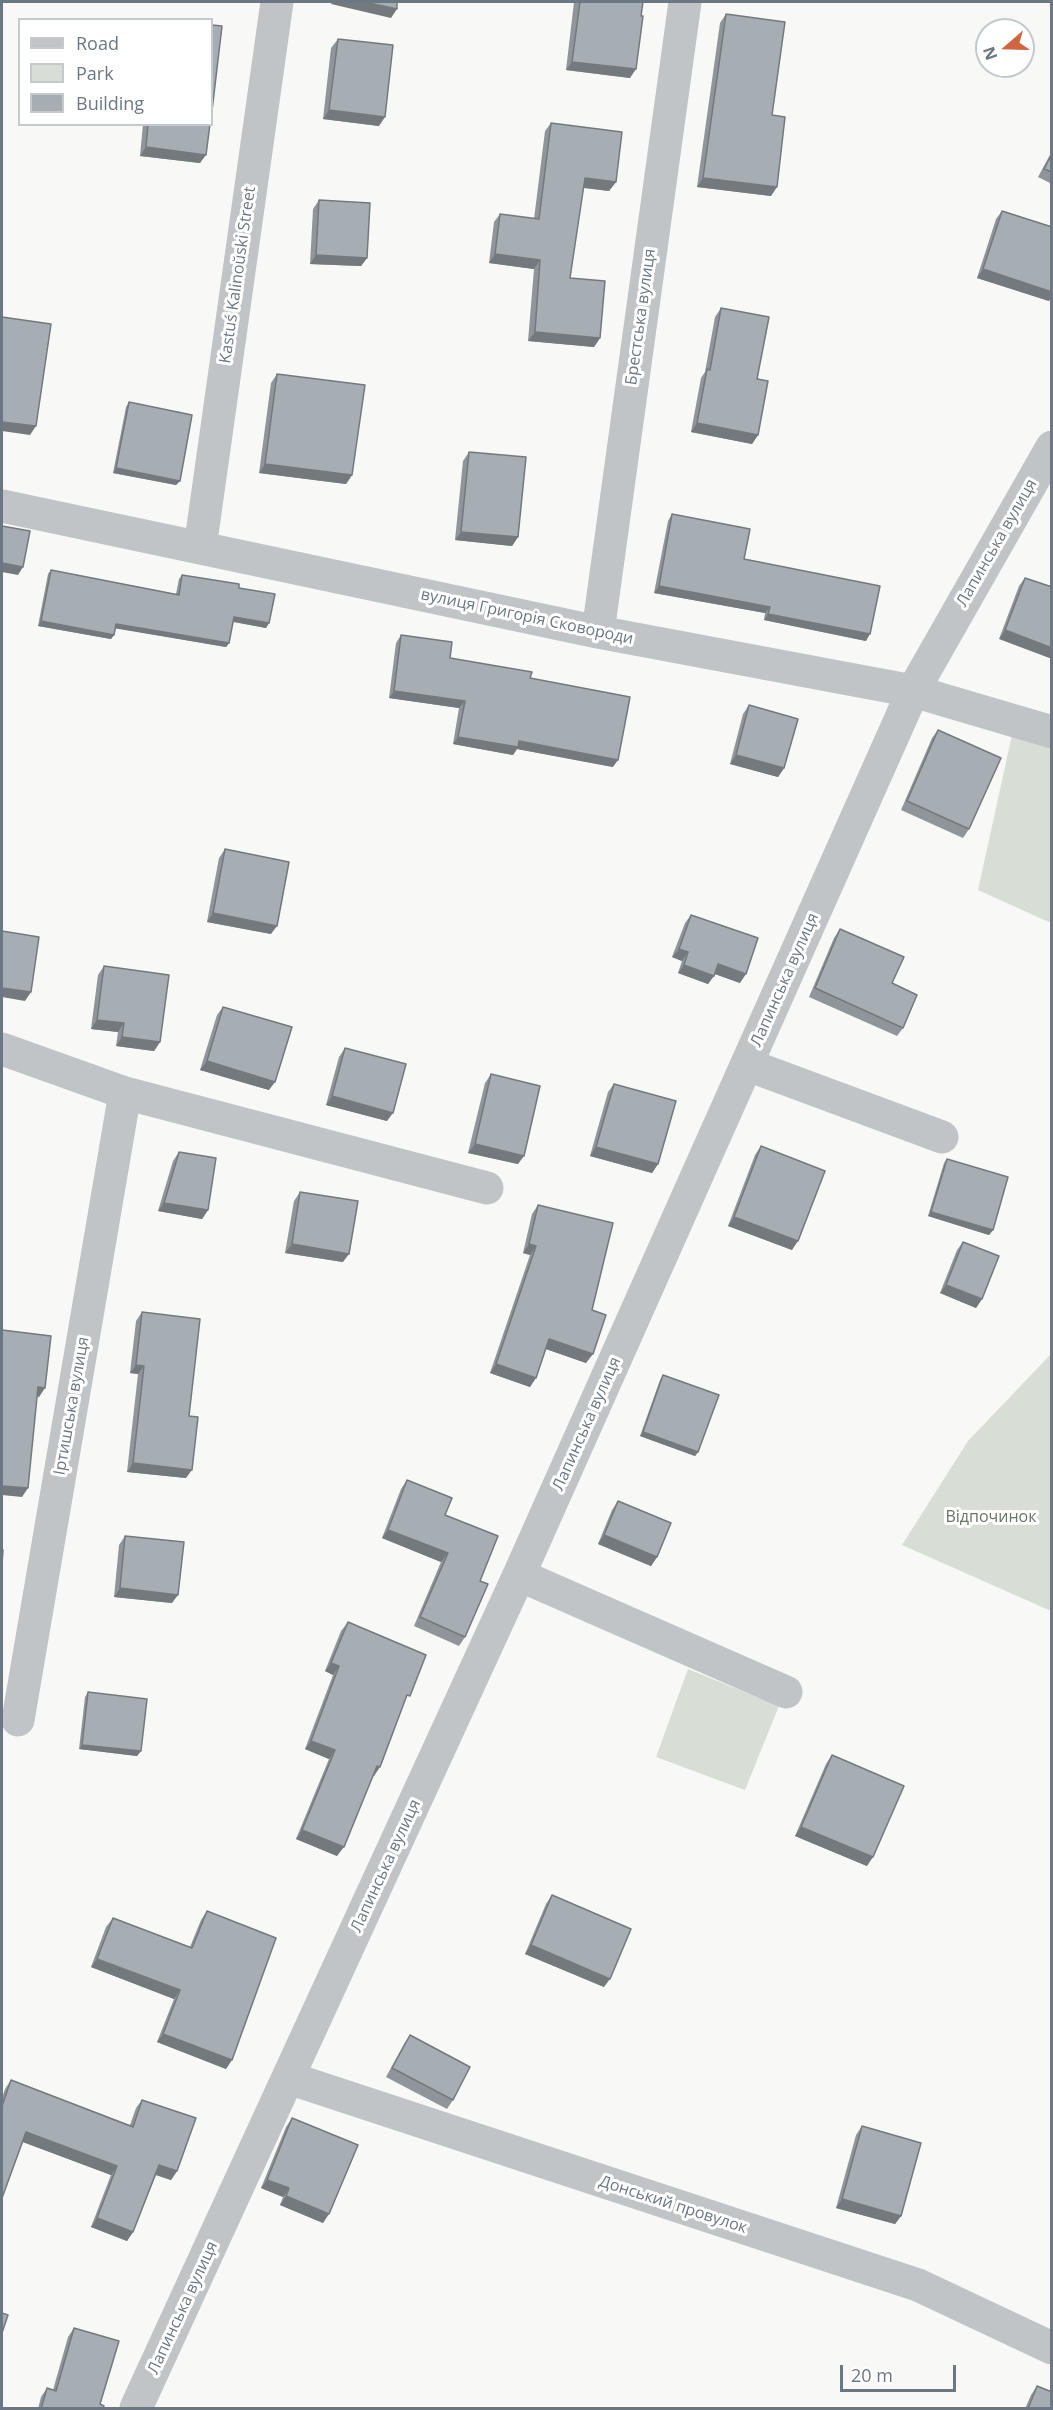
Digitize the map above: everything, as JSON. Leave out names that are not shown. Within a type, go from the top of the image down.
[{"type":"street","name":"Kastuś Kalinoŭski Street","points":[[200,548],[277,2]]},
{"type":"street","name":"Брестська вулиця","points":[[598,632],[685,2]]},
{"type":"street","name":"Лапинська вулиця","points":[[136,2409],[519,1575],[913,691],[1052,447]]},
{"type":"street","name":"вулиця Григорія Сковороди","points":[[2,506],[598,632],[913,691],[1052,732]]},
{"type":"street","points":[[2,1049],[125,1093],[488,1188]]},
{"type":"street","points":[[748,1065],[942,1137]]},
{"type":"street","name":"Іртишська вулиця","points":[[18,1720],[125,1093]]},
{"type":"street","points":[[519,1575],[786,1692]]},
{"type":"street","name":"Донський провулок","points":[[289,2078],[918,2286],[1052,2348]]},
{"type":"green space","points":[[1012,735],[1051,747],[1051,923],[978,890]]},
{"type":"green space","name":"Відпочинок","points":[[1051,1354],[1051,1611],[902,1545],[968,1441]]},
{"type":"green space","points":[[688,1669],[779,1706],[745,1790],[656,1757]]},
{"type":"building","points":[[364,2],[397,2],[397,9]]},
{"type":"building","points":[[580,2],[643,2],[636,69],[572,62]]},
{"type":"building","points":[[726,14],[785,22],[772,115],[785,117],[777,187],[703,178]]},
{"type":"building","points":[[213,25],[222,26],[213,102]]},
{"type":"building","points":[[338,39],[393,45],[385,117],[329,110]]},
{"type":"building","points":[[551,123],[622,132],[616,182],[585,178],[570,278],[605,281],[600,338],[535,332],[540,260],[495,254],[500,214],[539,219]]},
{"type":"building","points":[[148,126],[210,126],[206,155],[146,147]]},
{"type":"building","points":[[1052,154],[1052,172],[1044,169]]},
{"type":"building","points":[[319,200],[370,203],[367,258],[316,255]]},
{"type":"building","points":[[1002,211],[1052,227],[1052,292],[983,269]]},
{"type":"building","points":[[721,308],[769,317],[757,379],[768,381],[758,435],[697,423],[707,369],[710,370]]},
{"type":"building","points":[[2,317],[51,324],[36,426],[2,422]]},
{"type":"building","points":[[277,374],[365,385],[352,475],[265,464]]},
{"type":"building","points":[[129,402],[192,415],[180,481],[116,468]]},
{"type":"building","points":[[469,452],[526,457],[518,537],[461,532]]},
{"type":"building","points":[[672,514],[750,529],[744,559],[880,586],[870,634],[768,614],[770,607],[659,586]]},
{"type":"building","points":[[2,526],[30,531],[23,567],[2,563]]},
{"type":"building","points":[[51,570],[179,595],[182,575],[239,584],[239,588],[275,594],[269,623],[234,617],[229,643],[116,624],[114,635],[41,621]]},
{"type":"building","points":[[1025,578],[1052,587],[1052,648],[1005,630]]},
{"type":"building","points":[[401,635],[452,642],[450,658],[532,672],[530,678],[630,697],[618,760],[519,741],[518,747],[458,737],[465,701],[394,691]]},
{"type":"building","points":[[749,705],[798,719],[784,768],[736,755]]},
{"type":"building","points":[[938,730],[1001,758],[969,829],[907,801]]},
{"type":"building","points":[[225,849],[289,862],[277,926],[213,913]]},
{"type":"building","points":[[691,915],[758,938],[746,974],[718,964],[714,976],[684,965],[688,952],[679,949]]},
{"type":"building","points":[[840,929],[904,957],[892,983],[917,995],[903,1028],[815,988]]},
{"type":"building","points":[[2,931],[39,937],[31,992],[2,988]]},
{"type":"building","points":[[104,966],[169,975],[160,1042],[122,1037],[124,1023],[97,1020]]},
{"type":"building","points":[[223,1007],[292,1027],[275,1082],[207,1061]]},
{"type":"building","points":[[345,1048],[406,1064],[393,1113],[332,1096]]},
{"type":"building","points":[[491,1074],[540,1086],[524,1156],[475,1144]]},
{"type":"building","points":[[614,1084],[676,1101],[658,1164],[596,1147]]},
{"type":"building","points":[[761,1146],[825,1171],[798,1241],[734,1217]]},
{"type":"building","points":[[179,1152],[216,1158],[208,1210],[164,1203]]},
{"type":"building","points":[[947,1159],[1008,1177],[993,1230],[931,1212]]},
{"type":"building","points":[[300,1192],[358,1201],[349,1254],[292,1244]]},
{"type":"building","points":[[538,1205],[613,1223],[592,1310],[606,1315],[593,1354],[549,1339],[536,1378],[496,1364],[536,1246],[529,1244]]},
{"type":"building","points":[[963,1242],[999,1256],[982,1299],[946,1285]]},
{"type":"building","points":[[142,1312],[200,1319],[189,1416],[198,1417],[192,1470],[133,1463],[144,1366],[136,1365]]},
{"type":"building","points":[[2,1330],[51,1336],[45,1388],[38,1387],[28,1488],[2,1486]]},
{"type":"building","points":[[663,1375],[719,1395],[698,1452],[643,1432]]},
{"type":"building","points":[[407,1480],[452,1498],[445,1515],[498,1536],[480,1581],[488,1584],[465,1637],[420,1617],[448,1553],[388,1530]]},
{"type":"building","points":[[618,1501],[671,1523],[657,1557],[604,1535]]},
{"type":"building","points":[[125,1536],[184,1542],[178,1595],[120,1588]]},
{"type":"building","points":[[348,1622],[426,1655],[344,1847],[302,1830],[335,1750],[311,1741],[339,1666],[331,1663]]},
{"type":"building","points":[[88,1692],[147,1699],[141,1751],[82,1745]]},
{"type":"building","points":[[832,1755],[904,1786],[873,1857],[801,1827]]},
{"type":"building","points":[[552,1895],[631,1929],[610,1979],[531,1945]]},
{"type":"building","points":[[207,1911],[276,1938],[232,2060],[163,2034],[180,1990],[97,1959],[113,1918],[192,1948]]},
{"type":"building","points":[[410,2035],[470,2067],[453,2100],[392,2068]]},
{"type":"building","points":[[11,2080],[133,2127],[142,2100],[196,2118],[177,2171],[159,2165],[133,2232],[97,2218],[117,2166],[26,2132],[2,2198],[2,2106]]},
{"type":"building","points":[[292,2118],[358,2145],[329,2214],[286,2196],[289,2188],[267,2180]]},
{"type":"building","points":[[862,2126],[921,2143],[901,2216],[842,2199]]},
{"type":"building","points":[[2,2313],[8,2315],[2,2333]]},
{"type":"building","points":[[74,2328],[119,2341],[100,2404],[104,2406],[103,2409],[41,2409],[47,2388],[56,2391]]},
{"type":"building","points":[[1037,2386],[1052,2392],[1052,2409],[1028,2409]]}]
